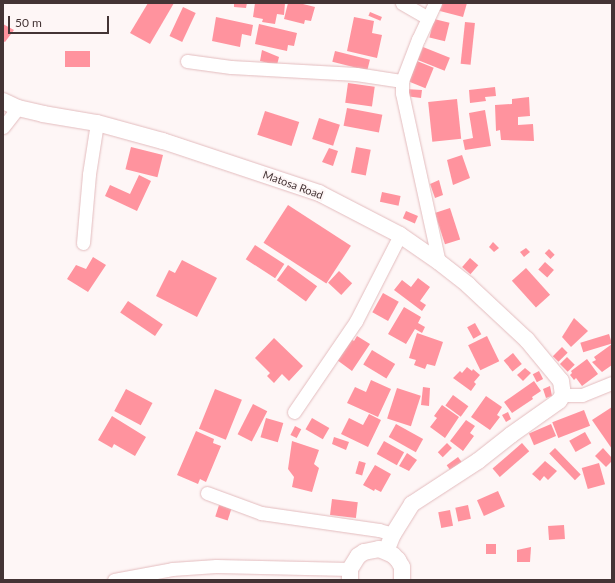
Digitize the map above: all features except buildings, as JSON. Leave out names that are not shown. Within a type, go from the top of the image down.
[{"type":"street","points":[[402,3],[428,18]]},
{"type":"street","points":[[435,3],[402,82],[402,93],[439,262]]},
{"type":"street","points":[[187,61],[237,68],[356,74],[402,82]]},
{"type":"street","name":"Matosa Road","points":[[3,101],[18,108],[97,123],[163,141],[319,193],[400,235],[439,262],[468,285],[527,340],[561,381],[563,395]]},
{"type":"street","points":[[3,127],[18,108]]},
{"type":"street","points":[[83,243],[89,174],[97,123]]},
{"type":"street","points":[[294,412],[356,321],[400,235]]},
{"type":"street","points":[[386,551],[393,534],[412,504],[478,460],[559,401],[563,395],[582,395],[612,383]]},
{"type":"street","points":[[207,493],[261,513],[379,530],[393,534]]},
{"type":"street","points":[[114,580],[172,569],[216,566],[350,575],[353,562],[364,552],[379,549],[386,551],[398,560],[402,567],[402,580]]}]
